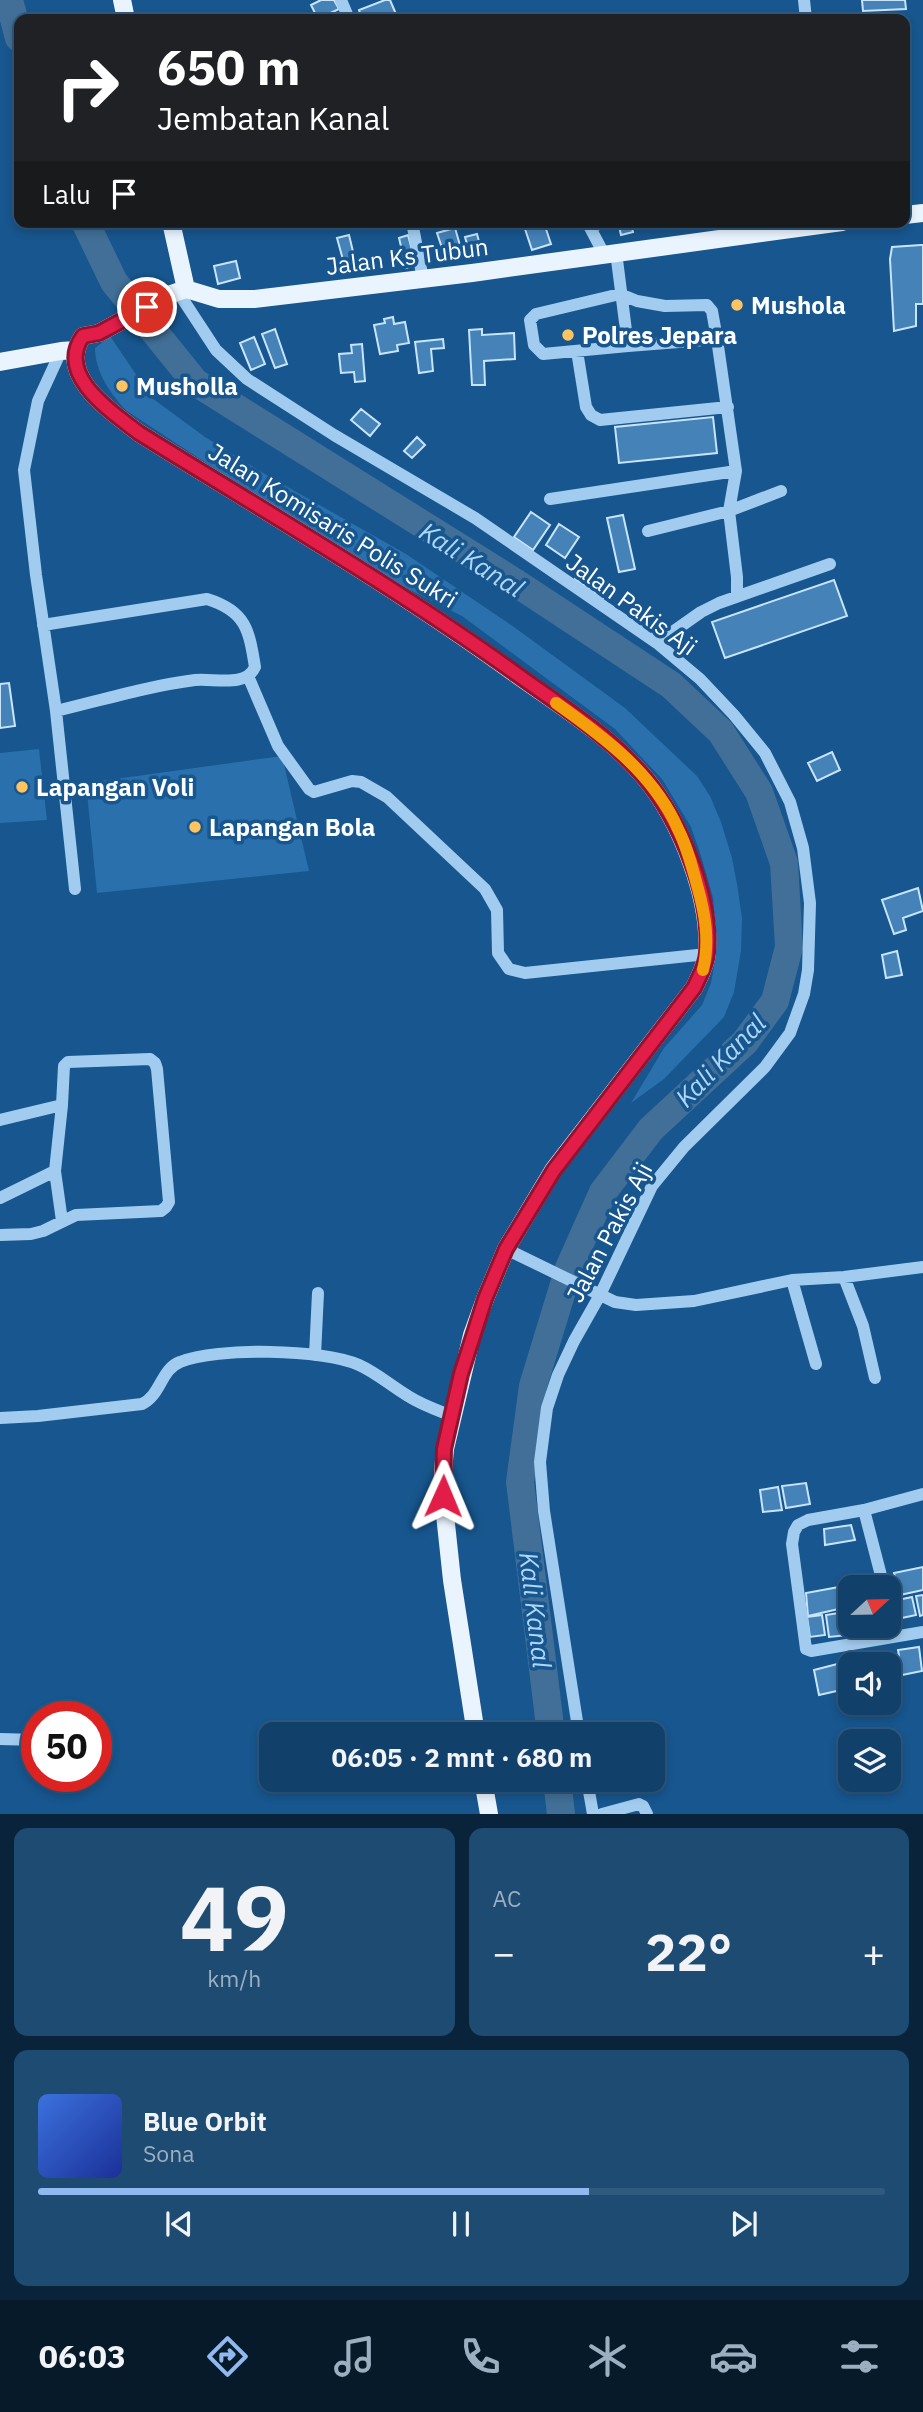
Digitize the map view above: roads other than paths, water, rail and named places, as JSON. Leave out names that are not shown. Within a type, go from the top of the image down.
[{"type":"main road","points":[[0,362],[68,351],[83,336],[99,333],[178,292],[172,228]]},
{"type":"main road","name":"Jalan Ks Tubun","points":[[178,292],[219,299],[254,299],[423,279],[785,228]]},
{"type":"main road","name":"Jalan Komisaris Polis Sukri","points":[[68,351],[87,387],[112,412],[139,433],[449,625],[601,735],[628,760],[663,802],[688,851],[706,923],[707,954],[703,970],[694,988],[554,1170],[514,1252],[485,1299],[472,1335],[452,1416],[444,1449],[443,1496],[452,1580],[474,1722]]},
{"type":"main road","points":[[485,1792],[488,1814]]},
{"type":"street","points":[[413,228],[423,279]]},
{"type":"street","points":[[591,228],[610,253],[628,346]]},
{"type":"street","name":"Jalan Pakis Aji","points":[[178,292],[216,350],[247,379],[334,435],[475,518],[657,643],[699,679],[758,743],[790,803],[803,848],[810,903],[808,970],[798,1014],[779,1050],[765,1067],[684,1147],[652,1186],[600,1295],[574,1340],[547,1408],[540,1462],[544,1511],[577,1722]]},
{"type":"street","points":[[717,339],[547,355],[539,353],[534,345],[529,324],[536,314],[620,294],[637,301],[665,306],[707,304],[712,310],[717,339],[728,407],[736,471],[729,511],[737,596]]},
{"type":"street","points":[[68,351],[38,401],[24,470],[56,711],[75,889]]},
{"type":"street","points":[[577,351],[586,407],[590,415],[600,420],[728,407]]},
{"type":"street","points":[[550,499],[736,471]]},
{"type":"street","points":[[648,531],[729,511],[781,491]]},
{"type":"street","points":[[657,643],[701,612],[737,596],[830,564]]},
{"type":"street","points":[[43,625],[207,599],[225,604],[243,621],[250,638],[255,667],[248,676],[238,680],[195,680],[56,711]]},
{"type":"street","points":[[248,676],[264,719],[278,746],[309,789],[314,792],[352,781],[368,784],[387,797],[485,889],[496,910],[498,953],[509,969],[525,973],[707,954]]},
{"type":"street","points":[[0,1235],[31,1234],[53,1227],[76,1215],[160,1211],[166,1208],[169,1202],[157,1069],[154,1061],[68,1062],[64,1066],[55,1171],[62,1221]]},
{"type":"street","points":[[0,1120],[62,1105]]},
{"type":"street","points":[[0,1198],[55,1171]]},
{"type":"street","points":[[514,1252],[615,1302],[636,1305],[694,1301],[792,1280],[844,1277],[923,1267]]},
{"type":"street","points":[[844,1277],[863,1326],[875,1378]]},
{"type":"street","points":[[792,1280],[816,1364]]},
{"type":"street","points":[[315,1355],[318,1293]]},
{"type":"street","points":[[0,1418],[142,1405],[156,1394],[170,1368],[179,1362],[236,1353],[315,1355],[356,1363],[407,1396],[452,1416]]},
{"type":"street","points":[[880,1638],[811,1651],[806,1648],[792,1545],[794,1532],[798,1525],[808,1520],[864,1510],[923,1494]]},
{"type":"street","points":[[864,1510],[881,1575]]},
{"type":"street","points":[[901,1634],[923,1632]]},
{"type":"street","points":[[0,1739],[21,1740]]},
{"type":"street","points":[[589,1792],[593,1814]]},
{"type":"street","points":[[602,1814],[639,1804],[647,1814]]},
{"type":"waterway","name":"Kali Kanal","points":[[9,0],[14,19]]},
{"type":"waterway","name":"Kali Kanal","points":[[88,228],[114,282],[195,382],[513,581],[671,685],[721,732],[759,792],[784,863],[789,947],[775,1001],[745,1042],[651,1129],[603,1192],[569,1268],[533,1386],[520,1482],[550,1722]]},
{"type":"waterway","name":"Kali Kanal","points":[[558,1792],[561,1814]]},
{"type":"place","name":"Mushola","points":[[737,305]]},
{"type":"place","name":"Polres Jepara","points":[[568,335]]},
{"type":"place","name":"Musholla","points":[[122,386]]},
{"type":"place","name":"Lapangan Voli","points":[[22,787]]},
{"type":"place","name":"Lapangan Bola","points":[[195,827]]}]
